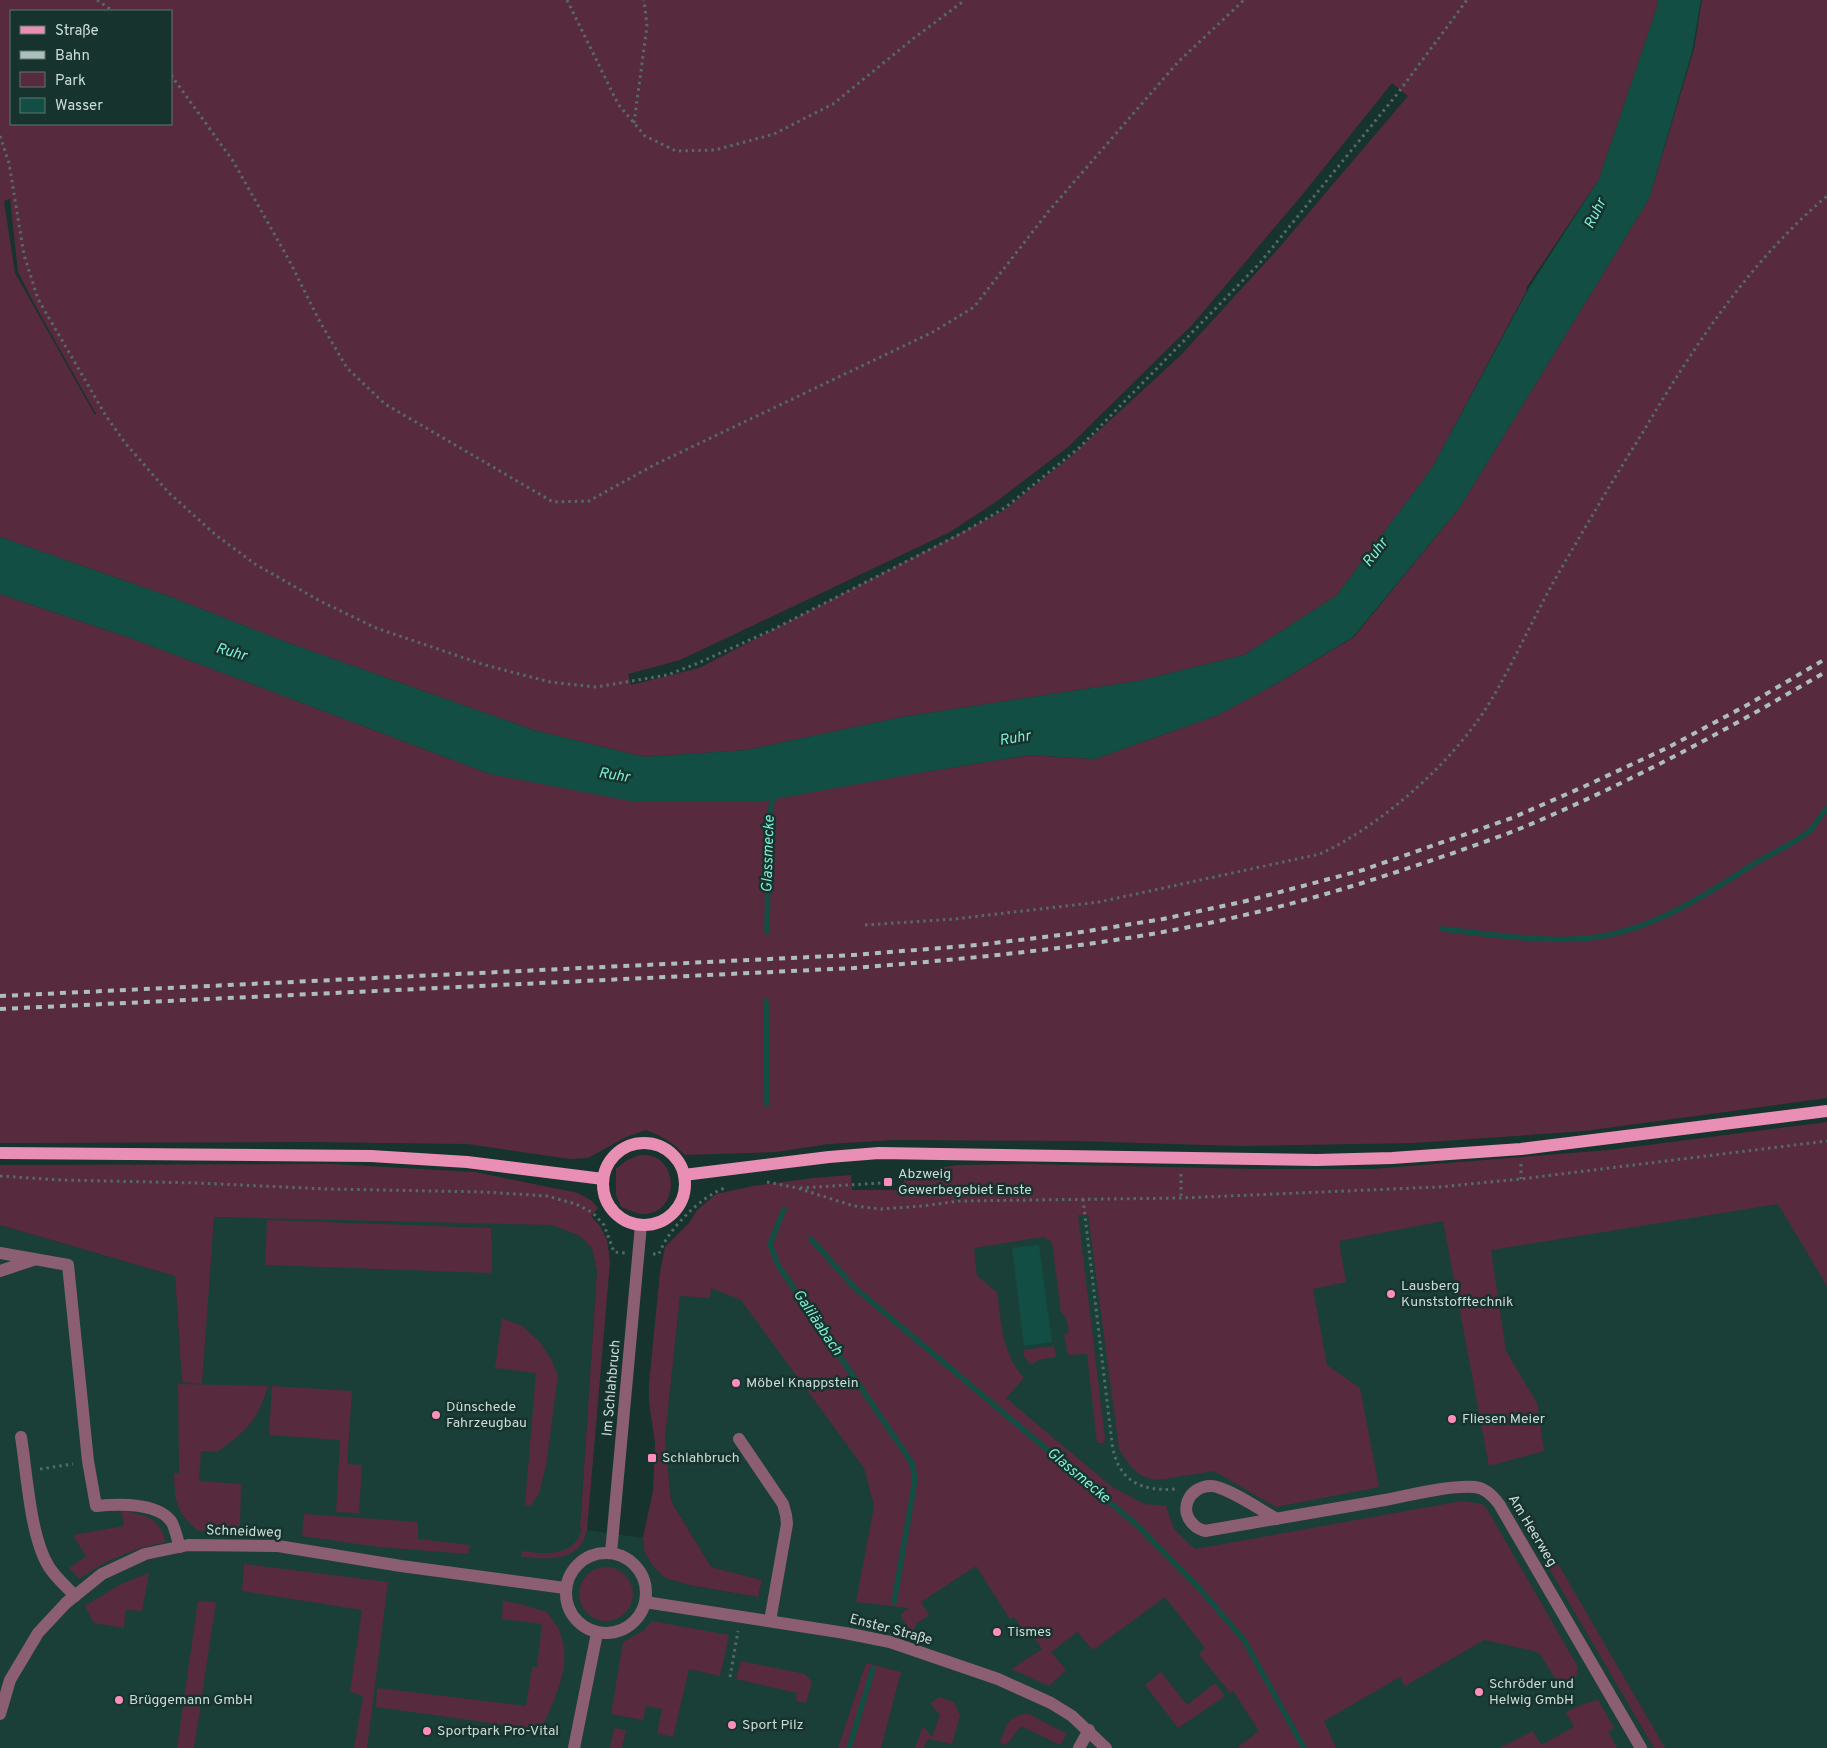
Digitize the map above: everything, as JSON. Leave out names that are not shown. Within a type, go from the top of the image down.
[{"type":"main road","points":[[684,1175],[829,1157],[879,1153],[1317,1160],[1392,1158],[1520,1148],[1827,1111]]},
{"type":"main road","points":[[633,1144],[655,1145],[672,1154],[684,1175],[684,1190],[679,1205],[669,1216],[656,1224],[641,1225],[628,1222],[616,1215],[608,1205],[603,1192],[603,1179],[606,1168],[613,1157],[622,1149],[633,1144]]},
{"type":"main road","points":[[0,1153],[371,1156],[467,1162],[603,1179]]},
{"type":"street","name":"Im Schlahbruch","points":[[611,1553],[641,1225]]},
{"type":"street","points":[[0,1253],[68,1265],[88,1461],[96,1506],[122,1504],[159,1510],[171,1521],[180,1547]]},
{"type":"street","points":[[0,1271],[35,1259]]},
{"type":"street","points":[[21,1437],[38,1542],[49,1567],[75,1596]]},
{"type":"street","points":[[739,1440],[783,1504],[786,1514],[787,1524],[770,1622]]},
{"type":"street","points":[[1201,1487],[1213,1486],[1223,1489],[1277,1519]]},
{"type":"street","name":"Am Heerweg","points":[[1201,1487],[1192,1492],[1186,1501],[1186,1510],[1189,1519],[1195,1526],[1205,1531],[1460,1487],[1477,1487],[1491,1494],[1500,1504],[1543,1576],[1641,1748]]},
{"type":"street","name":"Schneidweg","points":[[0,1714],[10,1680],[38,1633],[75,1596],[102,1574],[145,1554],[188,1545],[278,1546],[401,1566],[565,1588]]},
{"type":"street","points":[[611,1553],[628,1560],[638,1568],[644,1578],[645,1602],[641,1614],[633,1624],[622,1631],[610,1634],[597,1633],[586,1629],[576,1622],[569,1612],[565,1600],[565,1588],[568,1577],[584,1559],[594,1554],[611,1553]]},
{"type":"street","name":"Enster Straße","points":[[645,1602],[845,1633],[890,1642],[998,1678],[1050,1703],[1072,1716],[1106,1748]]},
{"type":"street","points":[[574,1748],[597,1633]]},
{"type":"street","points":[[1080,1748],[1088,1730]]},
{"type":"path","points":[[97,0],[112,10]]},
{"type":"path","points":[[567,0],[618,104],[645,136],[676,151],[715,150],[774,134],[832,104],[964,0]]},
{"type":"path","points":[[634,123],[648,26],[644,0]]},
{"type":"path","points":[[172,76],[233,161],[347,368],[385,404],[553,502],[589,500],[654,464],[933,332],[974,307],[1048,212],[1178,62],[1244,0]]},
{"type":"path","points":[[0,136],[9,163],[24,255],[31,283],[38,299],[106,416],[126,444],[176,499],[217,536],[255,564],[376,628],[494,668],[550,682],[596,687],[667,675],[696,664],[772,630],[964,532],[1006,507],[1080,447],[1259,264],[1398,93],[1467,0]]},
{"type":"path","points":[[865,925],[955,919],[1100,902],[1138,894],[1320,854],[1337,846],[1382,816],[1440,765],[1468,734],[1492,698],[1550,590],[1675,378],[1750,274],[1773,247],[1827,196]]},
{"type":"path","points":[[762,1182],[798,1188],[854,1206],[882,1209],[959,1201],[1181,1198],[1439,1187],[1531,1178],[1827,1141]]},
{"type":"path","points":[[1180,1158],[1181,1198]]},
{"type":"path","points":[[0,1176],[327,1189],[485,1192],[547,1196],[576,1204],[594,1213],[604,1224],[614,1252],[637,1254],[659,1254],[663,1243],[703,1199],[718,1190],[733,1185]]},
{"type":"path","points":[[798,1188],[881,1183]]},
{"type":"path","points":[[1083,1198],[1111,1433],[1116,1460],[1120,1469],[1128,1478],[1150,1490],[1201,1487]]},
{"type":"path","points":[[43,1468],[69,1465]]},
{"type":"path","points":[[730,1677],[740,1617]]},
{"type":"shaded area","points":[[1827,1151],[1827,1748],[0,1748],[0,1225],[175,1276],[182,1382],[202,1383],[213,1217],[492,1222],[552,1225],[580,1236],[592,1248],[597,1271],[580,1529],[643,1538],[645,1553],[653,1566],[665,1578],[689,1585],[758,1597],[762,1580],[711,1567],[671,1501],[665,1438],[680,1296],[710,1297],[714,1241]]},
{"type":"green space","points":[[0,0],[1658,0],[1599,179],[1526,288],[1527,290],[1432,468],[1337,595],[1244,655],[1138,681],[902,717],[747,750],[644,757],[533,730],[294,645],[171,597],[0,537]],"holes":[[[1392,83],[1408,96],[1278,249],[1180,356],[1069,458],[1003,511],[699,668],[631,685],[628,674],[680,660],[950,532],[997,501],[1068,447],[1192,325],[1302,195]],[[10,199],[18,272],[95,415],[15,273],[4,201]]]},
{"type":"green space","points":[[1702,0],[1827,0],[1827,1098],[1585,1131],[1414,1143],[1241,1146],[1075,1141],[895,1140],[829,1144],[776,1152],[685,1155],[673,1144],[646,1130],[626,1137],[588,1158],[570,1159],[467,1144],[307,1142],[0,1143],[0,594],[133,639],[490,774],[925,772],[1029,755],[1095,759],[1218,715],[1274,685],[1354,637],[1460,507],[1649,199],[1694,49]]},
{"type":"green space","points":[[1827,1122],[1827,1286],[1778,1204],[1491,1250],[1506,1351],[1537,1403],[1544,1451],[1489,1466],[1443,1221],[1339,1241],[1346,1282],[1313,1289],[1327,1365],[1360,1388],[1379,1487],[1276,1507],[1214,1471],[1157,1480],[1142,1476],[1131,1467],[1119,1449],[1088,1215],[1078,1215],[1105,1438],[1104,1443],[1097,1443],[1087,1354],[1068,1355],[1064,1334],[1069,1333],[1066,1318],[1061,1312],[1052,1242],[1043,1237],[974,1248],[977,1276],[997,1292],[1007,1348],[1016,1368],[1024,1378],[1006,1398],[1111,1486],[1144,1504],[1166,1506],[1174,1529],[1195,1549],[1462,1501],[1482,1504],[1487,1509],[1578,1667],[1576,1678],[1571,1682],[1556,1680],[1540,1654],[1534,1651],[1484,1640],[1405,1686],[1400,1677],[1324,1721],[1336,1748],[1237,1748],[1259,1731],[1233,1691],[1230,1693],[1199,1654],[1205,1648],[1165,1597],[1093,1650],[1077,1632],[1051,1652],[1066,1670],[1049,1686],[1011,1669],[1042,1649],[1028,1629],[1024,1632],[1014,1617],[1010,1619],[976,1566],[921,1602],[929,1615],[916,1624],[912,1634],[900,1615],[909,1608],[856,1602],[874,1506],[864,1468],[741,1300],[711,1288],[710,1298],[680,1296],[665,1438],[671,1501],[711,1567],[762,1580],[758,1597],[689,1585],[665,1578],[653,1566],[645,1553],[643,1538],[653,1491],[655,1442],[649,1403],[649,1384],[660,1272],[665,1247],[689,1223],[697,1210],[716,1194],[753,1186],[851,1175],[852,1190],[904,1190],[904,1173],[959,1165],[1027,1164],[1256,1169],[1372,1169],[1609,1150]]},
{"type":"green space","points":[[640,1155],[652,1156],[661,1161],[667,1168],[670,1177],[671,1187],[664,1205],[657,1211],[647,1214],[637,1213],[621,1207],[616,1195],[616,1169],[627,1160]]},
{"type":"green space","points":[[333,1164],[475,1172],[578,1193],[592,1201],[598,1208],[591,1216],[600,1226],[607,1240],[610,1262],[587,1530],[583,1541],[570,1554],[552,1558],[521,1557],[522,1551],[549,1553],[566,1549],[578,1538],[582,1529],[580,1529],[597,1271],[592,1248],[580,1236],[552,1225],[214,1217],[202,1384],[182,1382],[175,1276],[0,1225],[0,1165]]},
{"type":"green space","points":[[267,1220],[491,1228],[492,1273],[265,1265]]},
{"type":"green space","points":[[502,1318],[522,1326],[539,1341],[551,1359],[558,1375],[546,1466],[539,1493],[531,1506],[525,1505],[536,1373],[495,1368]]},
{"type":"green space","points":[[1054,1346],[1056,1357],[1039,1360],[1030,1364],[1024,1356],[1023,1350]]},
{"type":"green space","points":[[178,1384],[268,1386],[255,1417],[243,1431],[217,1452],[201,1451],[199,1481],[241,1484],[240,1528],[198,1531],[190,1524],[178,1505],[174,1473],[179,1473]]},
{"type":"green space","points":[[272,1386],[352,1391],[347,1464],[362,1465],[359,1513],[336,1512],[340,1440],[269,1435]]},
{"type":"green space","points":[[121,1510],[150,1518],[159,1526],[166,1542],[120,1556],[99,1566],[79,1579],[69,1568],[86,1556],[73,1535],[124,1526]]},
{"type":"green space","points":[[1527,1513],[1532,1513],[1535,1524],[1665,1748],[1654,1748],[1529,1534]]},
{"type":"green space","points":[[304,1514],[418,1522],[418,1539],[470,1545],[468,1554],[379,1547],[302,1536]]},
{"type":"green space","points":[[244,1564],[388,1582],[367,1748],[354,1748],[363,1696],[350,1692],[362,1610],[242,1591]]},
{"type":"green space","points":[[606,1567],[616,1569],[625,1575],[631,1584],[633,1594],[631,1604],[625,1613],[616,1619],[606,1621],[596,1619],[587,1613],[581,1604],[579,1594],[581,1584],[587,1575],[596,1569]]},
{"type":"green space","points":[[149,1573],[142,1611],[126,1610],[124,1628],[94,1623],[85,1606],[121,1584]]},
{"type":"green space","points":[[198,1601],[216,1602],[194,1748],[177,1748]]},
{"type":"green space","points":[[503,1601],[547,1612],[560,1632],[564,1657],[563,1670],[556,1694],[541,1730],[376,1707],[377,1688],[526,1706],[532,1667],[537,1667],[542,1624],[502,1619]]},
{"type":"green space","points":[[652,1621],[729,1635],[720,1676],[689,1669],[673,1737],[657,1733],[662,1709],[646,1706],[643,1720],[611,1714],[623,1642],[643,1631]]},
{"type":"green space","points":[[741,1661],[805,1674],[812,1682],[806,1703],[796,1701],[797,1693],[736,1679]]},
{"type":"green space","points":[[866,1663],[901,1672],[881,1748],[838,1748]]},
{"type":"green space","points":[[1161,1672],[1187,1705],[1215,1683],[1225,1696],[1178,1728],[1145,1685]]},
{"type":"green space","points":[[940,1697],[954,1702],[960,1715],[952,1744],[928,1739],[924,1748],[915,1748],[923,1726],[932,1737],[940,1715],[930,1703]]},
{"type":"green space","points":[[1598,1700],[1614,1728],[1608,1731],[1617,1748],[1500,1748],[1533,1731],[1541,1745],[1574,1727],[1566,1712]]},
{"type":"green space","points":[[1029,1714],[1067,1734],[1060,1745],[1021,1726],[1006,1745],[1000,1743],[1007,1724],[1014,1718]]},
{"type":"green space","points":[[614,1728],[626,1730],[622,1748],[610,1748]]},
{"type":"water","name":"Ruhr","points":[[1658,0],[1701,0],[1692,52],[1649,199],[1460,507],[1353,637],[1274,685],[1218,715],[1095,759],[1029,755],[764,801],[635,802],[490,774],[133,639],[0,594],[0,537],[171,597],[294,645],[533,730],[644,757],[747,750],[902,717],[1138,681],[1244,655],[1337,595],[1432,468],[1529,288],[1599,179]]},
{"type":"water","points":[[1039,1245],[1052,1342],[1024,1346],[1012,1248]]},
{"type":"waterway","name":"Glassmecke","points":[[767,932],[769,817],[774,792]]},
{"type":"waterway","points":[[1442,929],[1516,937],[1572,939],[1590,938],[1634,928],[1675,911],[1796,841],[1811,830],[1827,808]]},
{"type":"waterway","name":"Glassmecke","points":[[766,1001],[767,1104]]},
{"type":"waterway","name":"Galiläabach","points":[[784,1209],[770,1244],[778,1265],[912,1463],[915,1480],[894,1602]]},
{"type":"waterway","name":"Glassmecke","points":[[811,1239],[855,1288],[1138,1526],[1199,1588],[1244,1640],[1304,1748]]},
{"type":"waterway","name":"Galiläabach","points":[[849,1748],[873,1669]]},
{"type":"railway","points":[[0,996],[853,955],[978,945],[1069,934],[1163,919],[1246,901],[1363,870],[1512,818],[1667,748],[1749,704],[1827,658]]},
{"type":"railway","points":[[0,1009],[854,968],[1005,954],[1154,934],[1279,907],[1330,893],[1431,861],[1516,830],[1640,774],[1753,714],[1827,671]]},
{"type":"place","name":"Abzweig Gewerbegebiet Enste","points":[[888,1182]]},
{"type":"place","name":"Lausberg Kunststofftechnik","points":[[1391,1294]]},
{"type":"place","name":"Möbel Knappstein","points":[[736,1383]]},
{"type":"place","name":"Dünschede Fahrzeugbau","points":[[436,1415]]},
{"type":"place","name":"Fliesen Meier","points":[[1452,1419]]},
{"type":"place","name":"Schlahbruch","points":[[652,1458]]},
{"type":"place","name":"Tismes","points":[[997,1632]]},
{"type":"place","name":"Schröder und Helwig GmbH","points":[[1479,1692]]},
{"type":"place","name":"Brüggemann GmbH","points":[[119,1700]]},
{"type":"place","name":"Sport Pilz","points":[[732,1725]]},
{"type":"place","name":"Sportpark Pro-Vital","points":[[427,1731]]}]
